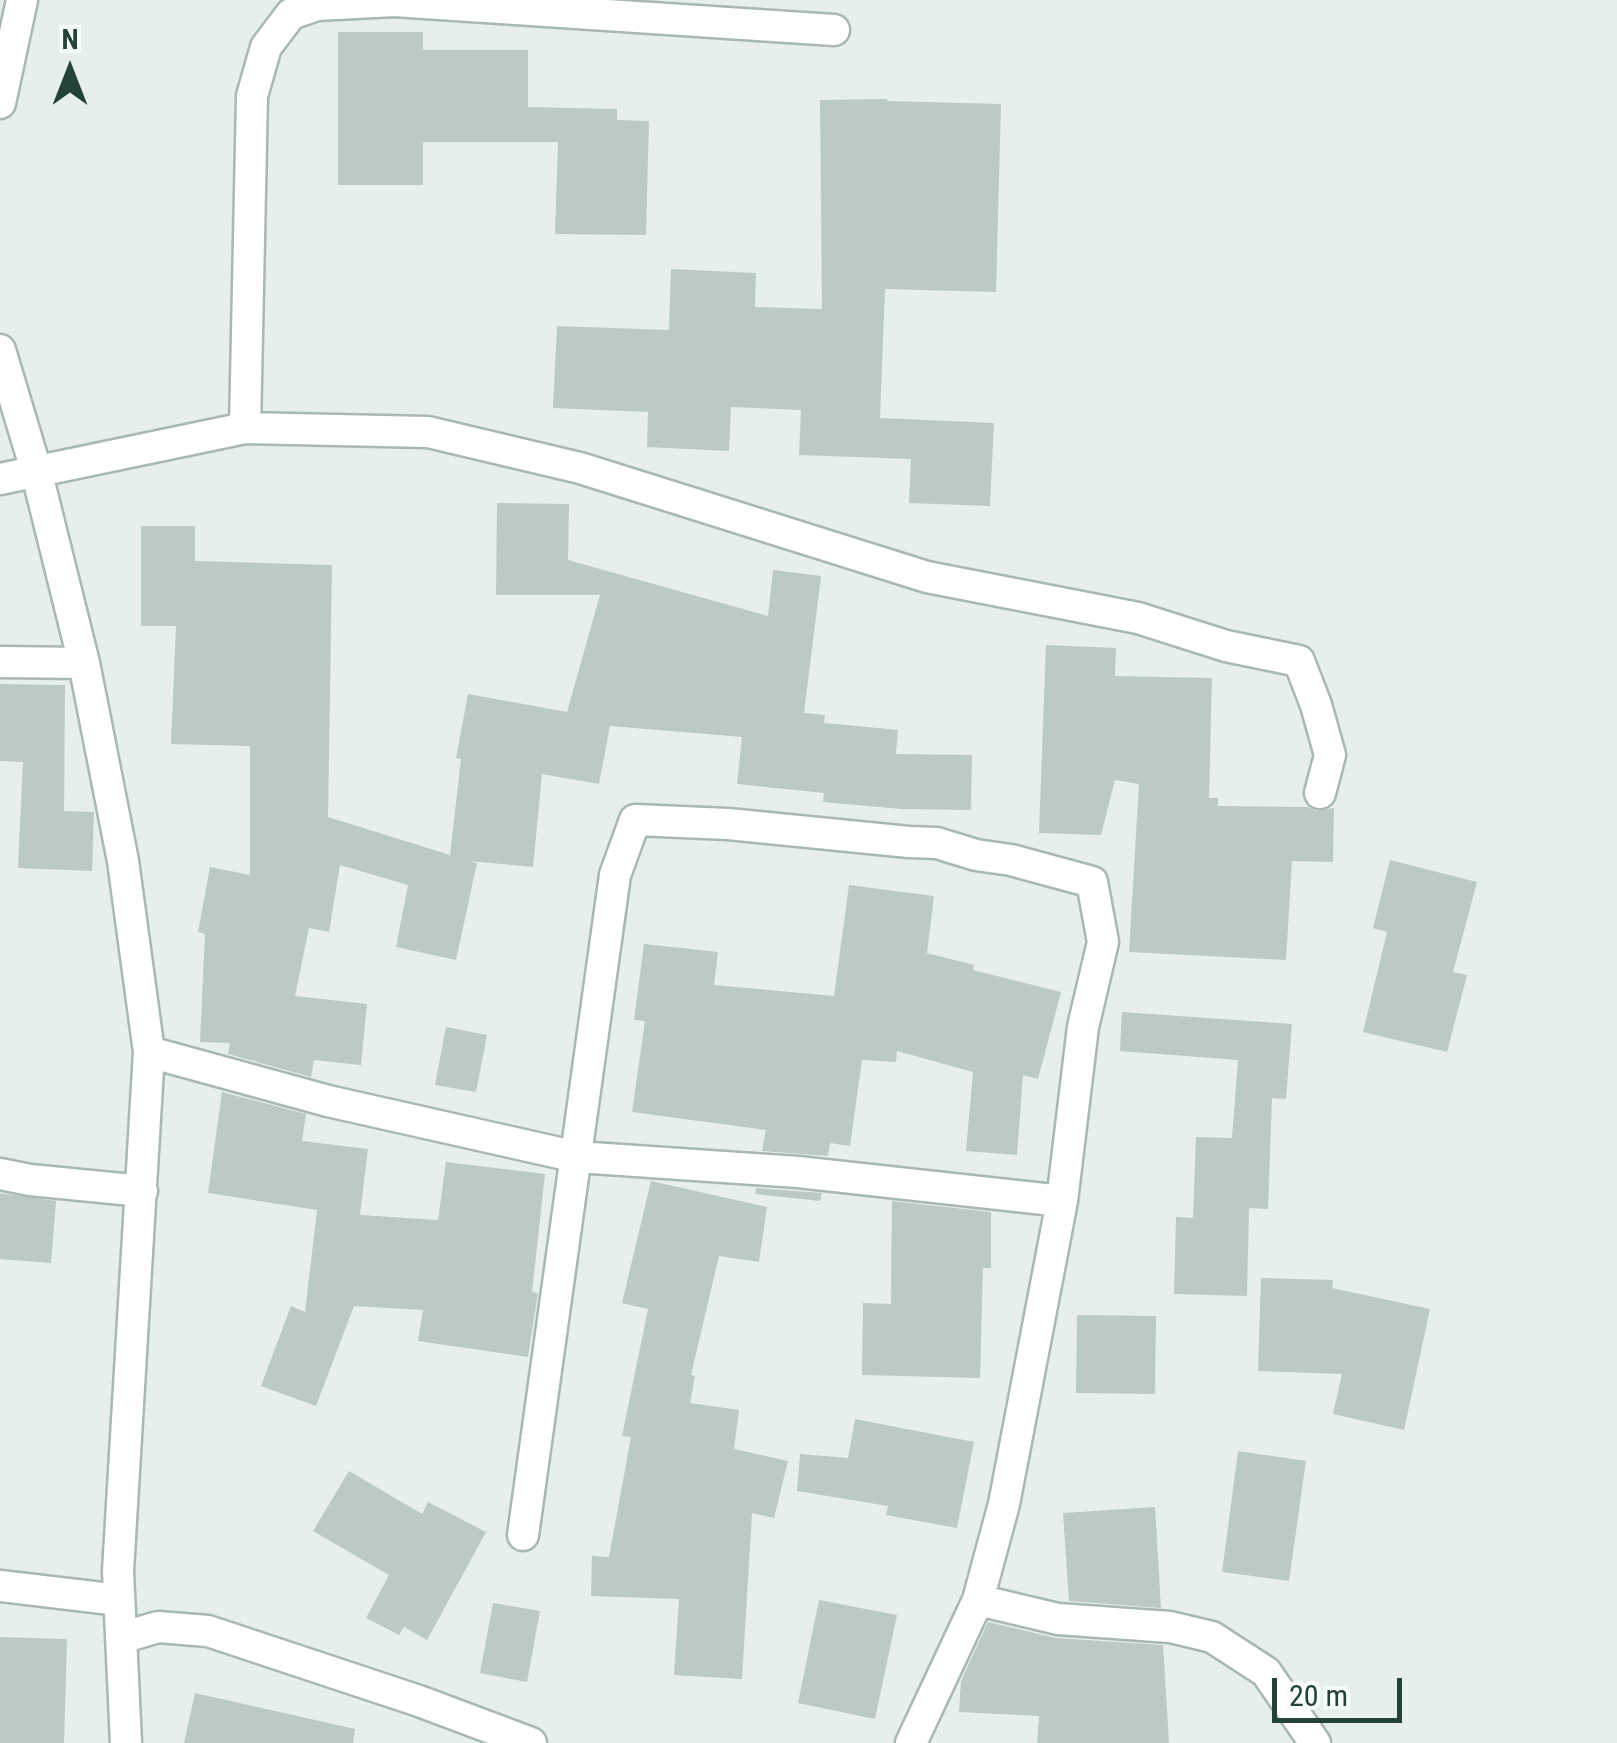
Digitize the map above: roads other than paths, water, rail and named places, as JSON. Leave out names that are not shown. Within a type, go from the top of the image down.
[{"type":"street","points":[[0,103],[22,0]]},
{"type":"street","points":[[245,428],[252,96],[266,47],[291,14],[317,4],[394,1],[834,30]]},
{"type":"street","points":[[0,350],[36,470],[84,663],[123,861],[149,1052],[118,1570],[126,1743]]},
{"type":"street","points":[[0,479],[245,428],[428,432],[580,468],[927,577],[1138,618],[1226,646],[1299,661],[1330,756],[1320,792]]},
{"type":"street","points":[[0,662],[84,663]]},
{"type":"street","points":[[523,1535],[615,875],[635,820],[728,824],[936,843],[1092,882],[1102,942],[1083,1027],[1062,1201],[1004,1504],[978,1600],[911,1743]]},
{"type":"street","points":[[149,1052],[328,1101],[577,1157],[798,1172],[1062,1201]]},
{"type":"street","points":[[0,1174],[142,1191]]},
{"type":"street","points":[[0,1586],[119,1600]]},
{"type":"street","points":[[978,1600],[1058,1619],[1170,1627],[1212,1637],[1266,1672],[1315,1743]]},
{"type":"street","points":[[121,1638],[158,1627],[208,1631],[531,1743]]}]
